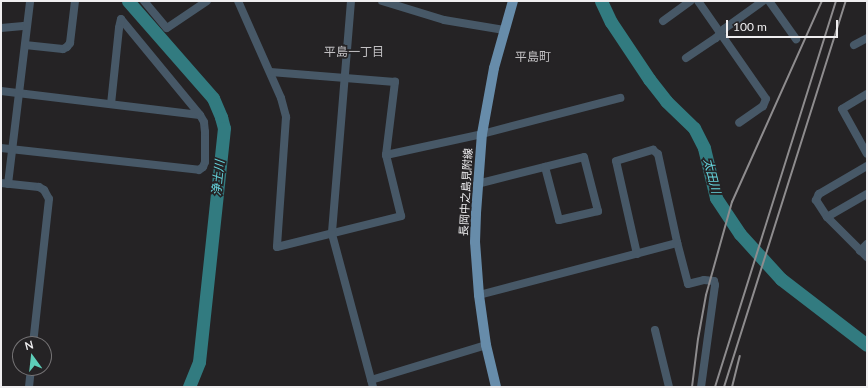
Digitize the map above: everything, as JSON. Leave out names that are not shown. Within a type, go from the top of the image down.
[{"type":"main road","name":"長岡中之島見附線","points":[[496,387],[486,345],[479,295],[475,242],[477,184],[482,134],[494,68],[513,1]]},
{"type":"street","points":[[30,1],[12,150],[4,183],[39,187],[44,190],[49,199],[35,336]]},
{"type":"street","points":[[25,45],[63,49],[67,47],[70,43],[75,1]]},
{"type":"street","points":[[144,1],[166,28],[207,1]]},
{"type":"street","points":[[238,1],[270,72],[286,117],[277,247],[401,216],[386,155],[394,82],[270,72]]},
{"type":"street","points":[[351,1],[332,234],[372,384],[486,345]]},
{"type":"street","points":[[382,1],[444,20],[504,30]]},
{"type":"street","points":[[663,21],[691,1]]},
{"type":"street","points":[[698,1],[766,99],[763,106],[739,123]]},
{"type":"street","points":[[686,58],[716,38],[720,33],[763,1]]},
{"type":"street","points":[[769,1],[796,38]]},
{"type":"street","points":[[1,148],[199,170],[203,167],[205,162],[204,122],[200,115],[121,19],[111,104]]},
{"type":"street","points":[[1,28],[26,26]]},
{"type":"street","points":[[854,45],[867,38]]},
{"type":"street","points":[[1,91],[200,115]]},
{"type":"street","points":[[867,94],[842,109],[867,154]]},
{"type":"street","points":[[386,155],[482,134],[620,98]]},
{"type":"street","points":[[637,254],[616,161],[653,150],[658,154],[677,243],[688,284],[704,280],[714,281],[715,285],[701,387]]},
{"type":"street","points":[[477,184],[584,157],[598,211],[559,220],[545,167]]},
{"type":"street","points":[[867,166],[819,194],[816,200],[827,217],[867,258]]},
{"type":"street","points":[[827,217],[867,194]]},
{"type":"street","points":[[479,295],[677,243]]},
{"type":"street","points":[[860,251],[867,244]]},
{"type":"street","points":[[655,330],[669,387]]},
{"type":"street","points":[[29,387],[30,376]]},
{"type":"waterway","name":"浄土川","points":[[128,1],[213,98],[224,128],[199,362],[189,387]]},
{"type":"waterway","name":"太田川","points":[[601,1],[611,22],[649,79],[666,101],[694,128],[704,148],[716,198],[740,234],[781,279],[867,345]]},
{"type":"railway","points":[[692,387],[698,339],[706,295],[732,202],[822,1]]},
{"type":"railway","points":[[715,387],[836,1]]},
{"type":"railway","points":[[724,387],[846,1]]},
{"type":"railway","points":[[732,387],[740,356]]},
{"type":"district","name":"平島一丁目","points":[[354,52]]},
{"type":"district","name":"平島町","points":[[533,57]]}]
